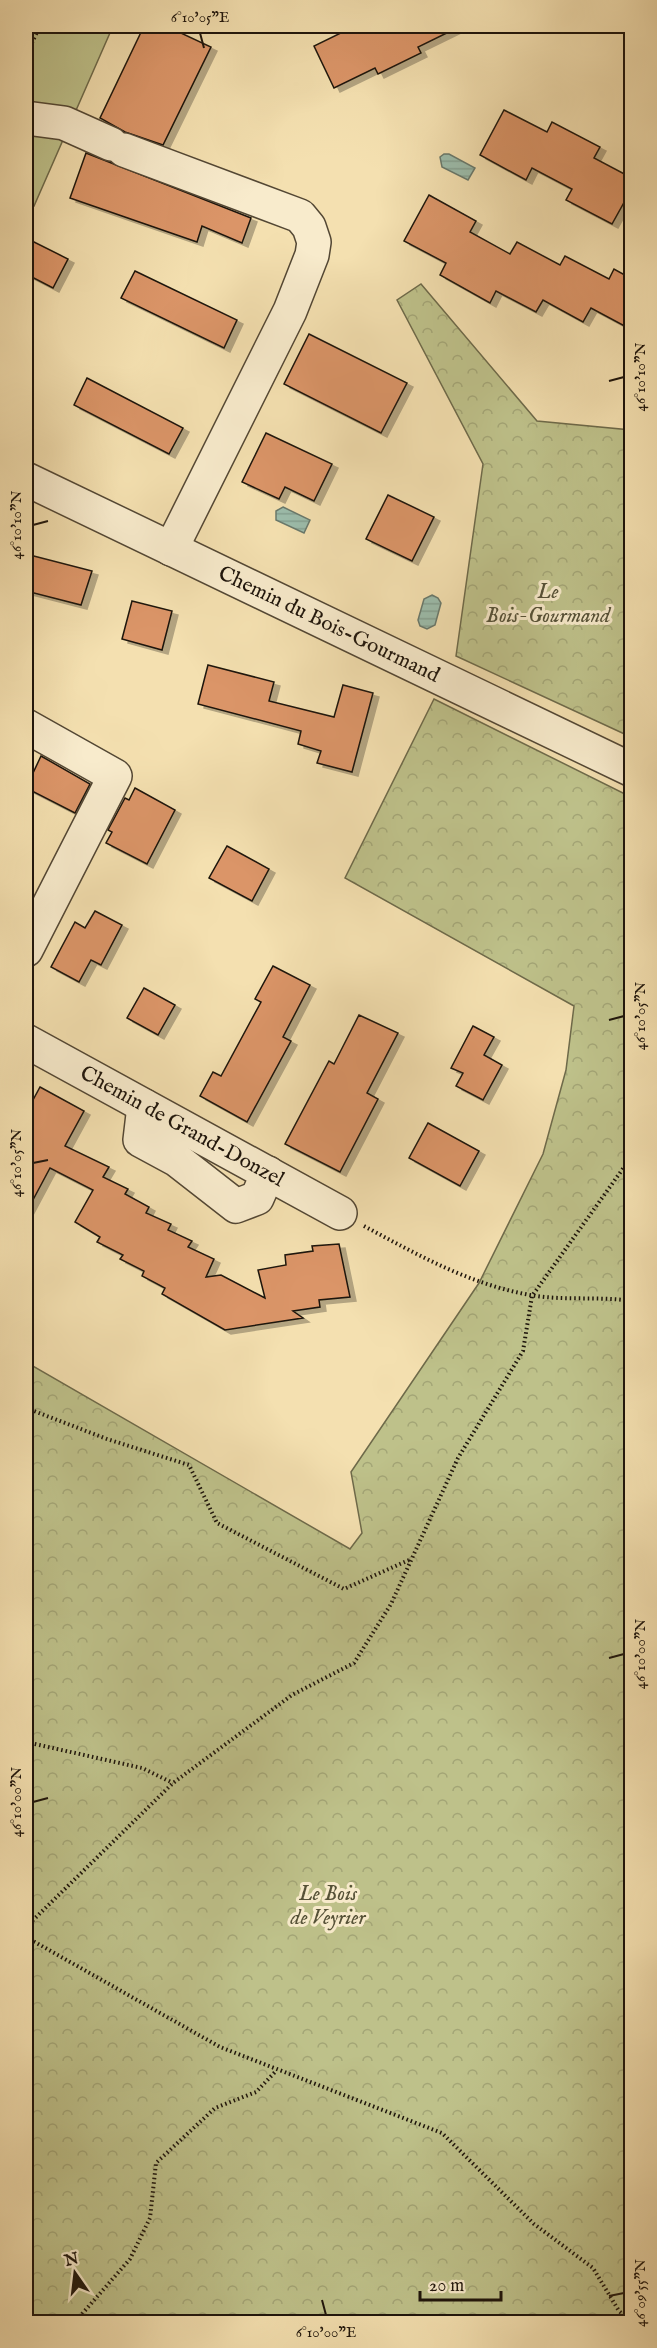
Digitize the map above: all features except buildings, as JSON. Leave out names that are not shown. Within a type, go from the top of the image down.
[{"type":"street","points":[[26,118],[64,123],[117,147],[300,216],[309,227],[314,242],[312,255],[290,311],[171,549]]},
{"type":"street","name":"Chemin du Bois-Gourmand","points":[[26,479],[632,770]]},
{"type":"street","points":[[26,726],[115,776],[26,950]]},
{"type":"street","name":"Chemin de Grand-Donzel","points":[[26,1041],[340,1213]]},
{"type":"street","points":[[144,1106],[140,1140],[177,1160],[237,1206],[257,1198],[268,1173]]},
{"type":"path","points":[[26,55],[40,26]]},
{"type":"path","points":[[26,1927],[173,1783],[291,1695],[354,1663],[391,1604],[409,1560],[458,1458],[523,1351],[532,1296],[632,1156]]},
{"type":"path","points":[[340,1213],[438,1265],[479,1283],[532,1296],[632,1300]]},
{"type":"path","points":[[26,1408],[107,1439],[189,1465],[217,1523],[344,1589],[409,1560]]},
{"type":"path","points":[[26,1742],[142,1768],[173,1783]]},
{"type":"path","points":[[26,1937],[220,2047],[276,2071],[442,2133],[534,2224],[593,2268],[619,2311],[632,2322]]},
{"type":"path","points":[[78,2322],[82,2314],[130,2259],[150,2218],[156,2163],[215,2108],[256,2092],[276,2071]]},
{"type":"green space","points":[[26,26],[113,26],[34,206],[26,203]]},
{"type":"green space","name":"Le Bois-Gourmand","points":[[421,284],[537,421],[631,430],[631,737],[456,656],[483,464],[397,300]]},
{"type":"green space","name":"Le Bois de Veyrier","points":[[434,699],[631,797],[631,2322],[486,2322],[474,2317],[471,2322],[26,2322],[26,1362],[350,1549],[362,1533],[351,1472],[479,1283],[543,1154],[566,1070],[574,1006],[345,878]]},
{"type":"shaded area","points":[[449,154],[475,168],[468,180],[442,167],[440,157]]},
{"type":"shaded area","points":[[283,507],[310,520],[304,533],[276,520],[276,511]]},
{"type":"shaded area","points":[[432,595],[441,603],[435,625],[427,629],[420,626],[418,620],[424,599]]}]
